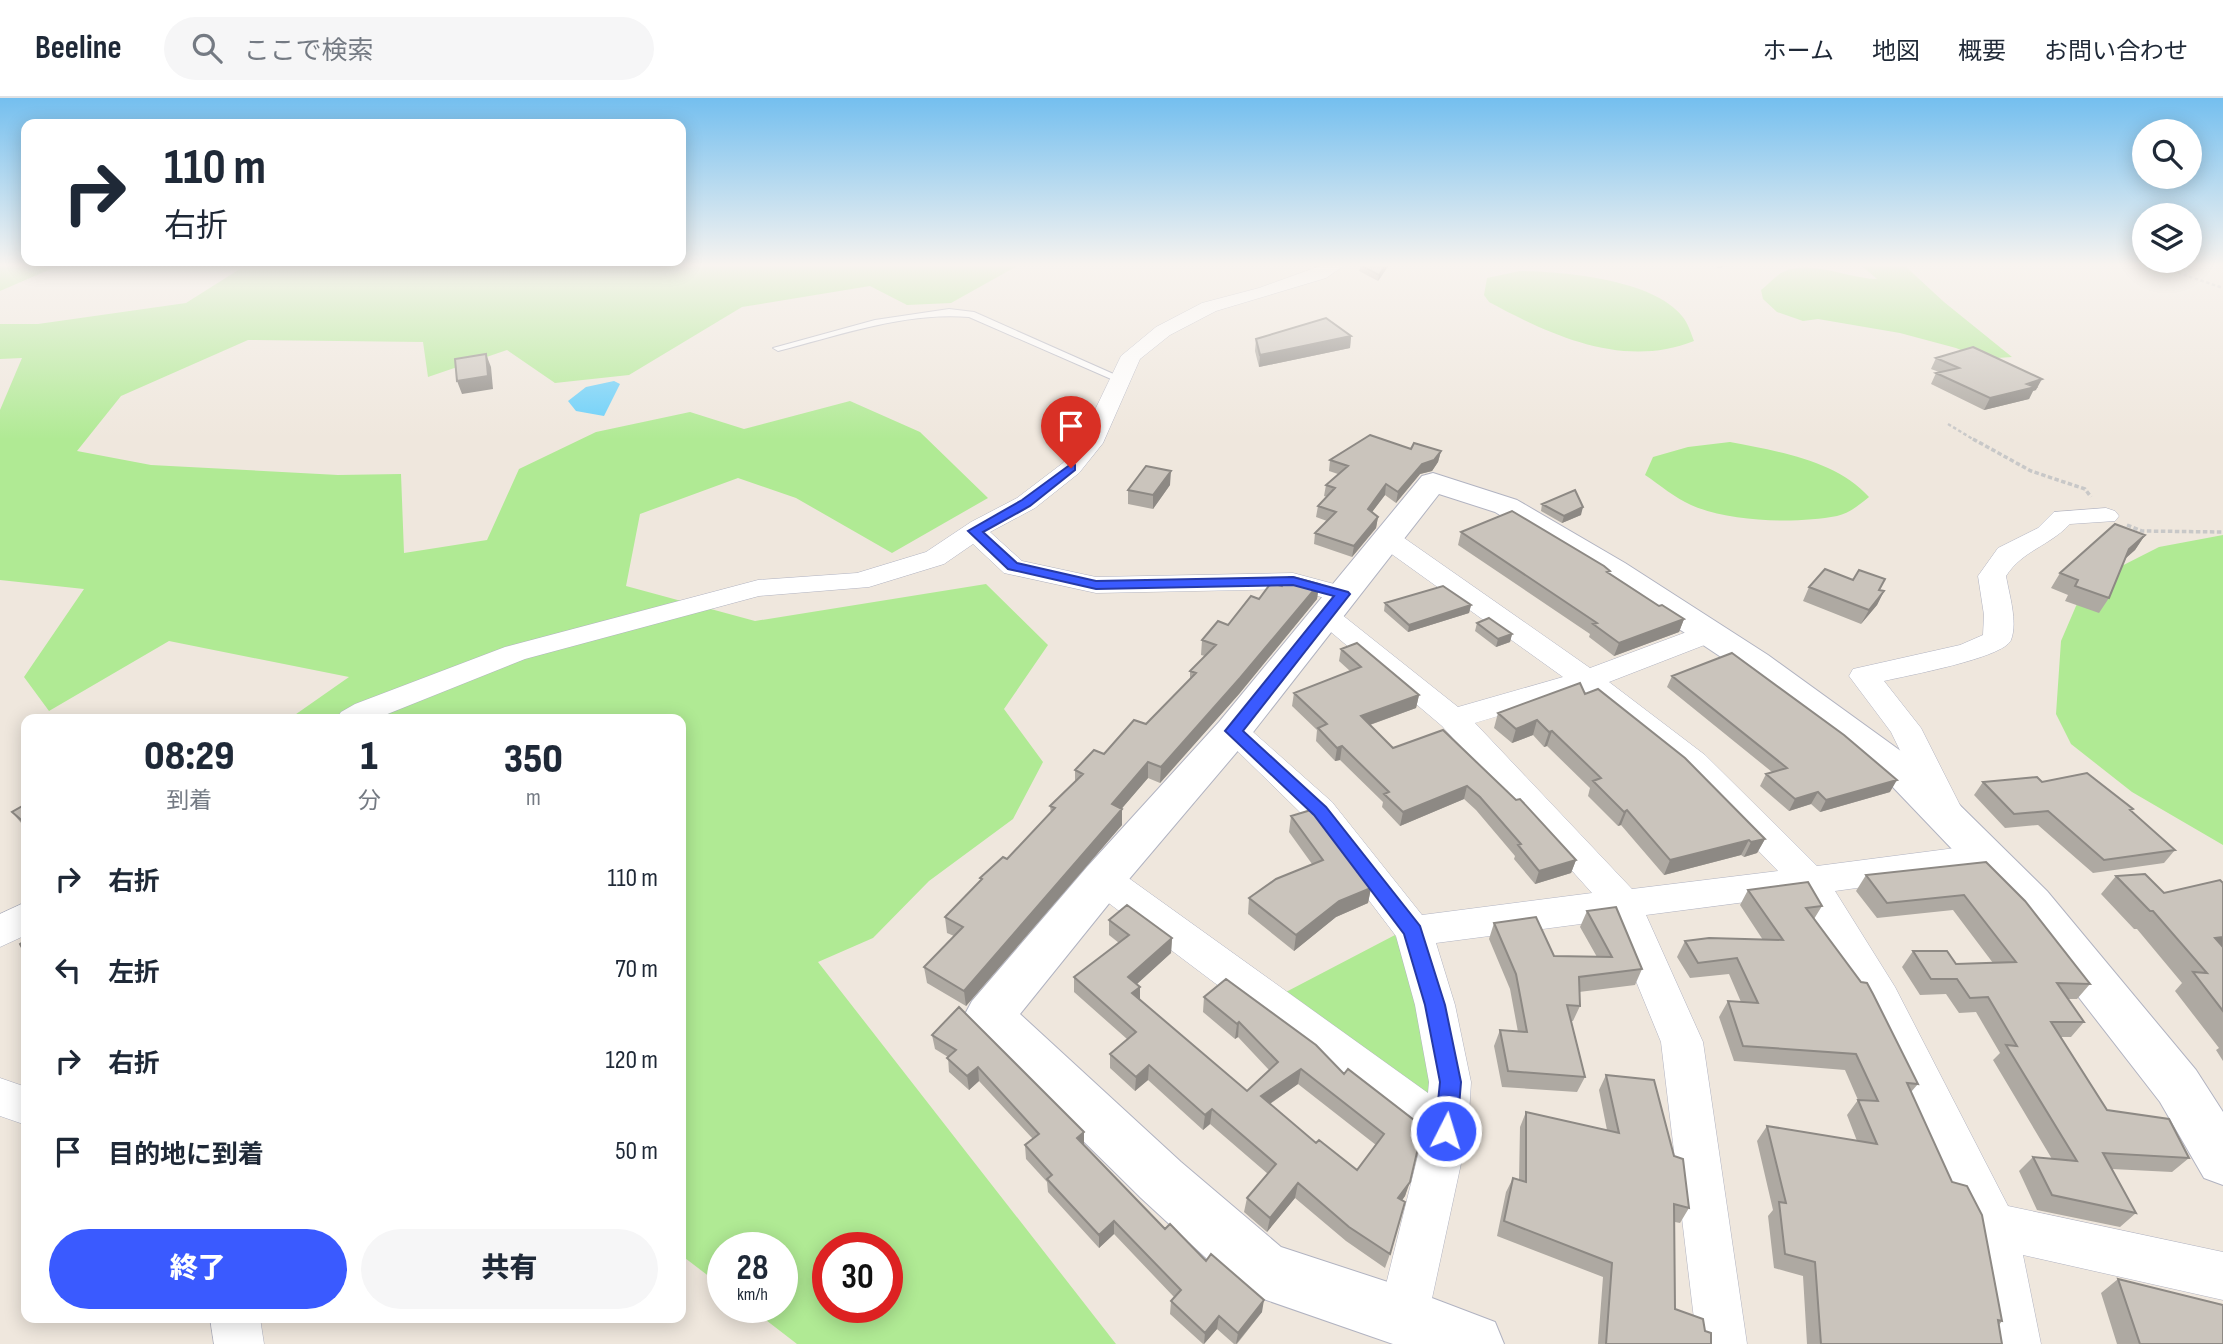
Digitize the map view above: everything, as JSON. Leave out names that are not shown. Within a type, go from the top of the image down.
[{"type":"street","points":[[361,714],[515,653],[758,587],[859,581],[935,558],[975,531],[1026,503],[1071,468],[1091,443],[1131,356],[1163,331],[1178,323]]},
{"type":"street","points":[[1474,1344],[1264,1270],[1161,1180],[989,1016],[1103,879],[1233,731],[1433,482],[1506,506],[1614,570],[1755,663],[1902,772],[2031,903],[2178,1086],[2223,1160]]},
{"type":"street","points":[[1951,821],[1905,728],[1864,676],[1969,652],[1997,639],[1998,615],[1992,576],[2007,554],[2048,533],[2063,517],[2105,516]]},
{"type":"street","points":[[975,531],[1013,566],[1096,585],[1293,581],[1335,605],[1453,719],[1622,902],[1682,1042],[1722,1344]]},
{"type":"street","points":[[1388,539],[1587,680],[1693,763],[1811,882],[1881,999],[1993,1226],[2015,1344]]},
{"type":"street","points":[[1453,719],[1587,680],[1710,633]]},
{"type":"street","points":[[1233,731],[1320,811],[1413,931],[1435,1005],[1450,1082],[1446,1131],[1403,1317]]},
{"type":"street","points":[[1413,931],[1622,902],[1811,882],[1986,857]]},
{"type":"street","points":[[1103,879],[1446,1131]]},
{"type":"street","points":[[0,932],[21,920]]},
{"type":"street","points":[[0,1097],[21,1104]]},
{"type":"street","points":[[1993,1226],[2223,1276]]},
{"type":"street","points":[[236,1323],[239,1344]]},
{"type":"lane","points":[[778,348],[886,323]]},
{"type":"lane","points":[[992,323],[1122,380]]},
{"type":"path","points":[[1948,424],[2056,484],[2085,489],[2105,516],[2142,531],[2223,531]]},
{"type":"green space","points":[[715,323],[629,375],[555,383],[507,350],[428,377],[423,342],[248,340],[121,396],[77,451],[151,465],[338,475],[401,474],[404,553],[487,540],[519,469],[596,432],[690,412],[744,429],[850,401],[920,432],[988,498],[892,553],[796,498],[738,478],[640,514],[626,586],[755,621],[986,584],[1048,645],[1004,709],[1043,762],[1013,819],[929,881],[873,938],[818,962],[1116,1344],[797,1344],[770,1323],[798,1323],[798,1232],[707,1232],[707,1275],[686,1259],[686,714],[296,714],[349,677],[169,641],[49,711],[24,677],[84,589],[0,580],[0,410],[22,358],[0,359],[0,324]]},
{"type":"green space","points":[[1532,323],[1687,323],[1694,341],[1668,349],[1641,352],[1615,350],[1563,337]]},
{"type":"green space","points":[[1842,323],[1970,323],[2012,357],[1983,359],[1956,348],[1900,333]]},
{"type":"green space","points":[[1730,442],[1786,454],[1823,466],[1855,484],[1869,497],[1850,511],[1837,516],[1802,520],[1763,520],[1724,515],[1691,505],[1645,475],[1653,457],[1688,447]]},
{"type":"green space","points":[[2223,535],[2223,845],[2132,792],[2071,744],[2056,714],[2061,641],[2076,606],[2092,581],[2159,547]]},
{"type":"green space","points":[[1395,935],[1421,995],[1437,1092],[1416,1100],[1284,993]]},
{"type":"water","points":[[614,381],[620,384],[604,416],[576,411],[568,401],[586,387]]},
{"type":"building","points":[[1309,323],[1333,323],[1351,336],[1260,355],[1256,339]]},
{"type":"building","points":[[1973,347],[2042,379],[2027,384],[2035,387],[1990,398],[1936,373],[1959,368],[1936,358]]},
{"type":"building","points":[[486,354],[488,376],[457,381],[455,359]]},
{"type":"building","points":[[1370,435],[1411,449],[1414,443],[1441,451],[1434,460],[1422,464],[1398,492],[1386,484],[1368,509],[1378,517],[1354,546],[1315,533],[1336,512],[1318,506],[1335,488],[1326,485],[1348,466],[1330,460]]},
{"type":"building","points":[[1146,466],[1171,471],[1153,495],[1128,490]]},
{"type":"building","points":[[1575,490],[1583,507],[1564,516],[1542,504]]},
{"type":"building","points":[[1512,511],[1604,566],[1610,571],[1607,572],[1684,619],[1619,643],[1593,624],[1597,623],[1461,532]]},
{"type":"building","points":[[2115,524],[2145,535],[2129,549],[2109,598],[2075,586],[2078,580],[2060,573]]},
{"type":"building","points":[[1825,569],[1853,580],[1859,570],[1885,579],[1879,590],[1884,591],[1869,610],[1809,587]]},
{"type":"building","points":[[1289,577],[1319,584],[1161,767],[1148,762],[1112,804],[1122,809],[964,991],[924,967],[963,927],[945,917],[982,879],[980,878],[1003,857],[1007,859],[1055,808],[1050,806],[1083,774],[1075,770],[1094,750],[1104,754],[1134,720],[1146,724],[1196,673],[1190,671],[1216,645],[1202,640],[1218,621],[1228,625],[1251,596],[1259,599],[1271,583],[1282,586]]},
{"type":"building","points":[[1443,586],[1471,605],[1409,625],[1385,603]]},
{"type":"building","points":[[1489,618],[1512,634],[1498,639],[1477,623]]},
{"type":"building","points":[[1357,643],[1419,695],[1361,716],[1393,748],[1443,730],[1516,800],[1520,799],[1576,860],[1539,871],[1518,845],[1521,844],[1467,786],[1403,812],[1384,794],[1389,792],[1342,746],[1337,748],[1318,728],[1327,724],[1294,693],[1361,667],[1341,649]]},
{"type":"building","points":[[1732,653],[1844,735],[1897,780],[1826,800],[1818,792],[1795,799],[1766,774],[1787,768],[1672,676]]},
{"type":"building","points":[[1580,683],[1585,694],[1598,689],[1685,758],[1765,839],[1751,842],[1749,840],[1670,860],[1627,810],[1624,812],[1593,781],[1601,778],[1552,731],[1549,732],[1537,720],[1516,729],[1498,713]]},
{"type":"building","points":[[2087,773],[2133,809],[2130,810],[2175,850],[2104,860],[2048,811],[2014,814],[1983,782],[2037,777],[2042,782]]},
{"type":"building","points":[[21,807],[21,820],[12,812]]},
{"type":"building","points":[[1311,810],[1371,888],[1339,901],[1296,935],[1249,898],[1276,879],[1323,860],[1291,816]]},
{"type":"building","points":[[1986,862],[2025,901],[2090,984],[2057,983],[2084,1022],[2051,1022],[2107,1110],[2169,1119],[2189,1158],[2103,1153],[2136,1213],[2052,1195],[2033,1157],[2077,1161],[2006,1045],[2017,1046],[1988,997],[1970,998],[1957,979],[1931,979],[1913,951],[1947,951],[1956,964],[2016,962],[1964,895],[1887,903],[1866,875]]},
{"type":"building","points":[[2145,874],[2164,893],[2220,880],[2223,883],[2223,937],[2215,938],[2223,947],[2223,1011],[2193,972],[2207,973],[2153,911],[2116,876]]},
{"type":"building","points":[[1808,882],[1822,906],[1806,908],[1861,982],[1867,983],[1918,1084],[1907,1083],[1952,1182],[1967,1186],[1982,1215],[2002,1321],[1998,1320],[2002,1344],[1821,1344],[1815,1262],[1785,1254],[1779,1202],[1786,1203],[1767,1126],[1877,1144],[1858,1100],[1878,1101],[1856,1054],[1743,1046],[1728,1001],[1758,1003],[1737,958],[1698,963],[1685,941],[1709,938],[1783,940],[1748,890]]},
{"type":"building","points":[[1127,905],[1172,938],[1128,977],[1140,987],[1132,993],[1247,1091],[1278,1062],[1239,1022],[1237,1024],[1204,997],[1226,979],[1316,1045],[1344,1074],[1348,1069],[1423,1127],[1410,1182],[1398,1198],[1405,1202],[1390,1254],[1349,1227],[1298,1183],[1270,1218],[1247,1198],[1276,1164],[1212,1109],[1205,1115],[1149,1065],[1136,1077],[1110,1054],[1136,1032],[1074,977],[1129,935],[1109,920]],"holes":[[[1301,1069],[1384,1134],[1357,1170],[1319,1140],[1316,1143],[1261,1096]]]},
{"type":"building","points":[[1616,907],[1642,969],[1579,977],[1580,1006],[1567,1005],[1585,1077],[1508,1071],[1500,1030],[1527,1032],[1516,974],[1494,923],[1536,917],[1554,956],[1612,957],[1587,911]]},
{"type":"building","points":[[959,1007],[1084,1132],[1077,1138],[1165,1229],[1170,1224],[1206,1261],[1211,1254],[1264,1300],[1238,1333],[1219,1316],[1205,1333],[1171,1301],[1181,1290],[1114,1221],[1099,1235],[1047,1179],[1052,1175],[1025,1145],[1039,1134],[978,1067],[967,1076],[947,1058],[956,1050],[932,1035]]},
{"type":"building","points":[[1606,1075],[1654,1080],[1674,1156],[1683,1159],[1689,1208],[1674,1204],[1675,1309],[1703,1319],[1705,1331],[1711,1333],[1711,1344],[1606,1344],[1612,1263],[1504,1221],[1513,1178],[1526,1182],[1526,1112],[1619,1133]]},
{"type":"building","points":[[2118,1279],[2223,1305],[2223,1344],[2140,1344]]},
{"type":"route","points":[[1071,468],[1026,503],[975,531],[1013,566],[1096,585],[1293,581],[1343,594],[1233,731],[1320,811],[1413,931],[1435,1005],[1450,1082],[1446,1131]]}]
